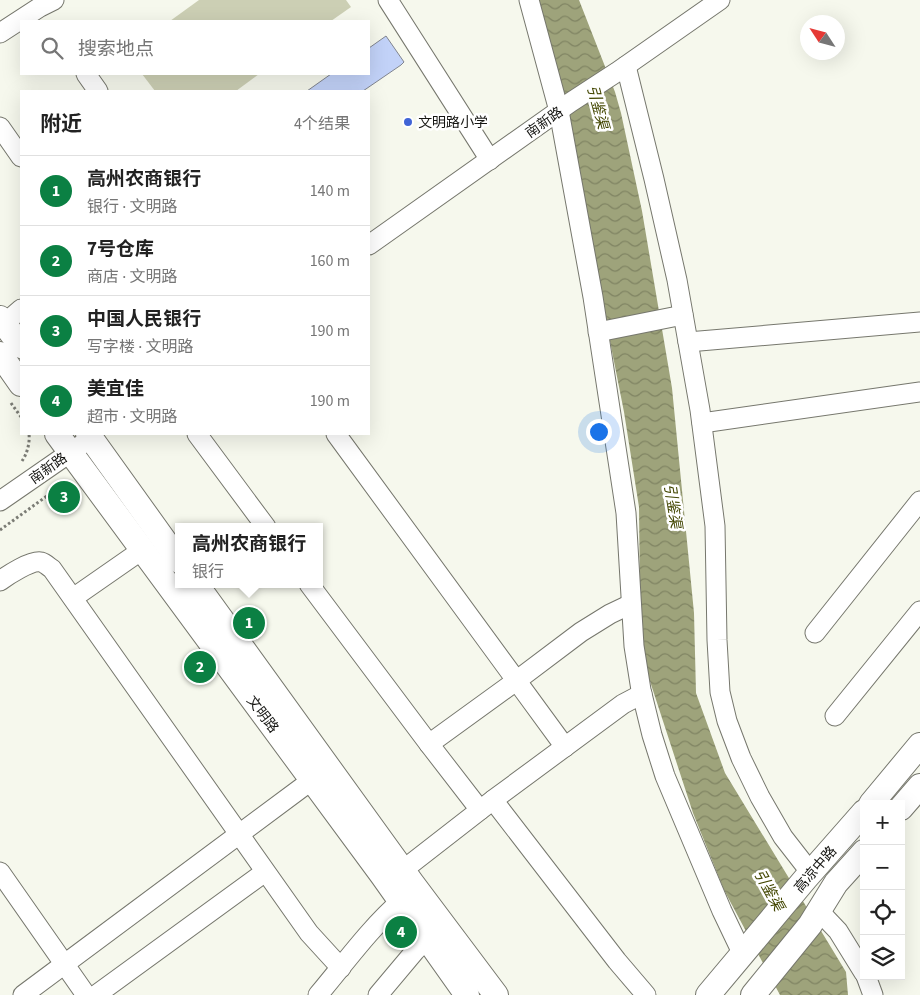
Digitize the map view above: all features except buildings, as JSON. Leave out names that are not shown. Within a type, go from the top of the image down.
[{"type":"main road","points":[[9,317],[20,344]]},
{"type":"main road","points":[[0,354],[20,383]]},
{"type":"main road","points":[[92,435],[175,555]]},
{"type":"main road","name":"文明路","points":[[64,443],[468,995]]},
{"type":"main road","name":"文明路","points":[[199,588],[496,995]]},
{"type":"main road","points":[[874,800],[920,745]]},
{"type":"main road","points":[[905,803],[920,786]]},
{"type":"main road","name":"高凉中路","points":[[718,991],[747,949],[860,817]]},
{"type":"main road","name":"高凉中路","points":[[760,987],[814,918],[836,883],[860,856]]},
{"type":"street","points":[[388,0],[490,160]]},
{"type":"street","points":[[530,0],[565,107],[605,330],[626,513],[634,646],[642,694],[652,736],[665,776],[715,893],[747,949]]},
{"type":"street","name":"南新路","points":[[370,243],[720,0]]},
{"type":"street","points":[[22,20],[45,7]]},
{"type":"street","points":[[0,33],[20,21]]},
{"type":"street","points":[[622,69],[654,179],[677,280],[677,317],[688,342],[702,423],[715,526],[720,692],[727,721],[741,758],[760,797],[808,876]]},
{"type":"street","points":[[87,75],[97,90]]},
{"type":"street","points":[[0,128],[20,155]]},
{"type":"street","points":[[605,330],[677,317]]},
{"type":"street","points":[[688,342],[920,322]]},
{"type":"street","points":[[702,423],[920,392]]},
{"type":"street","name":"南新路","points":[[0,501],[64,443],[92,435]]},
{"type":"street","points":[[198,435],[263,523]]},
{"type":"street","points":[[337,435],[565,747]]},
{"type":"street","points":[[815,633],[920,501]]},
{"type":"street","points":[[73,598],[142,550]]},
{"type":"street","points":[[0,581],[32,563],[40,562],[52,569],[308,932],[341,968]]},
{"type":"street","points":[[312,588],[429,744],[487,805],[646,995]]},
{"type":"street","points":[[429,744],[580,632],[631,604]]},
{"type":"street","points":[[835,716],[920,611]]},
{"type":"street","points":[[403,870],[623,704],[642,694]]},
{"type":"street","points":[[22,995],[312,780]]},
{"type":"street","points":[[0,872],[86,995]]},
{"type":"street","points":[[96,995],[265,872]]},
{"type":"street","points":[[318,995],[366,937],[401,901]]},
{"type":"street","points":[[814,918],[838,931],[860,967]]},
{"type":"street","points":[[378,995],[427,938]]},
{"type":"street","points":[[868,980],[873,995]]},
{"type":"path","points":[[20,463],[24,459],[30,442],[29,435]]},
{"type":"shaded area","points":[[199,0],[346,0],[351,7],[332,20],[171,20]]},
{"type":"shaded area","points":[[143,75],[258,75],[237,90],[154,90]]},
{"type":"water","name":"引鉴渠","points":[[538,0],[579,0],[615,92],[621,113],[642,211],[672,388],[694,613],[696,693],[725,773],[846,972],[848,995],[780,995],[724,890],[693,813],[645,666],[640,602],[639,507],[624,412],[588,230]]},
{"type":"place","name":"文明路小学","points":[[408,122]]},
{"type":"place","name":"中国人民银行","points":[[64,497]]},
{"type":"place","name":"高州农商银行","points":[[249,623]]},
{"type":"place","name":"7号仓库","points":[[200,667]]},
{"type":"place","name":"美宜佳","points":[[401,932]]}]
